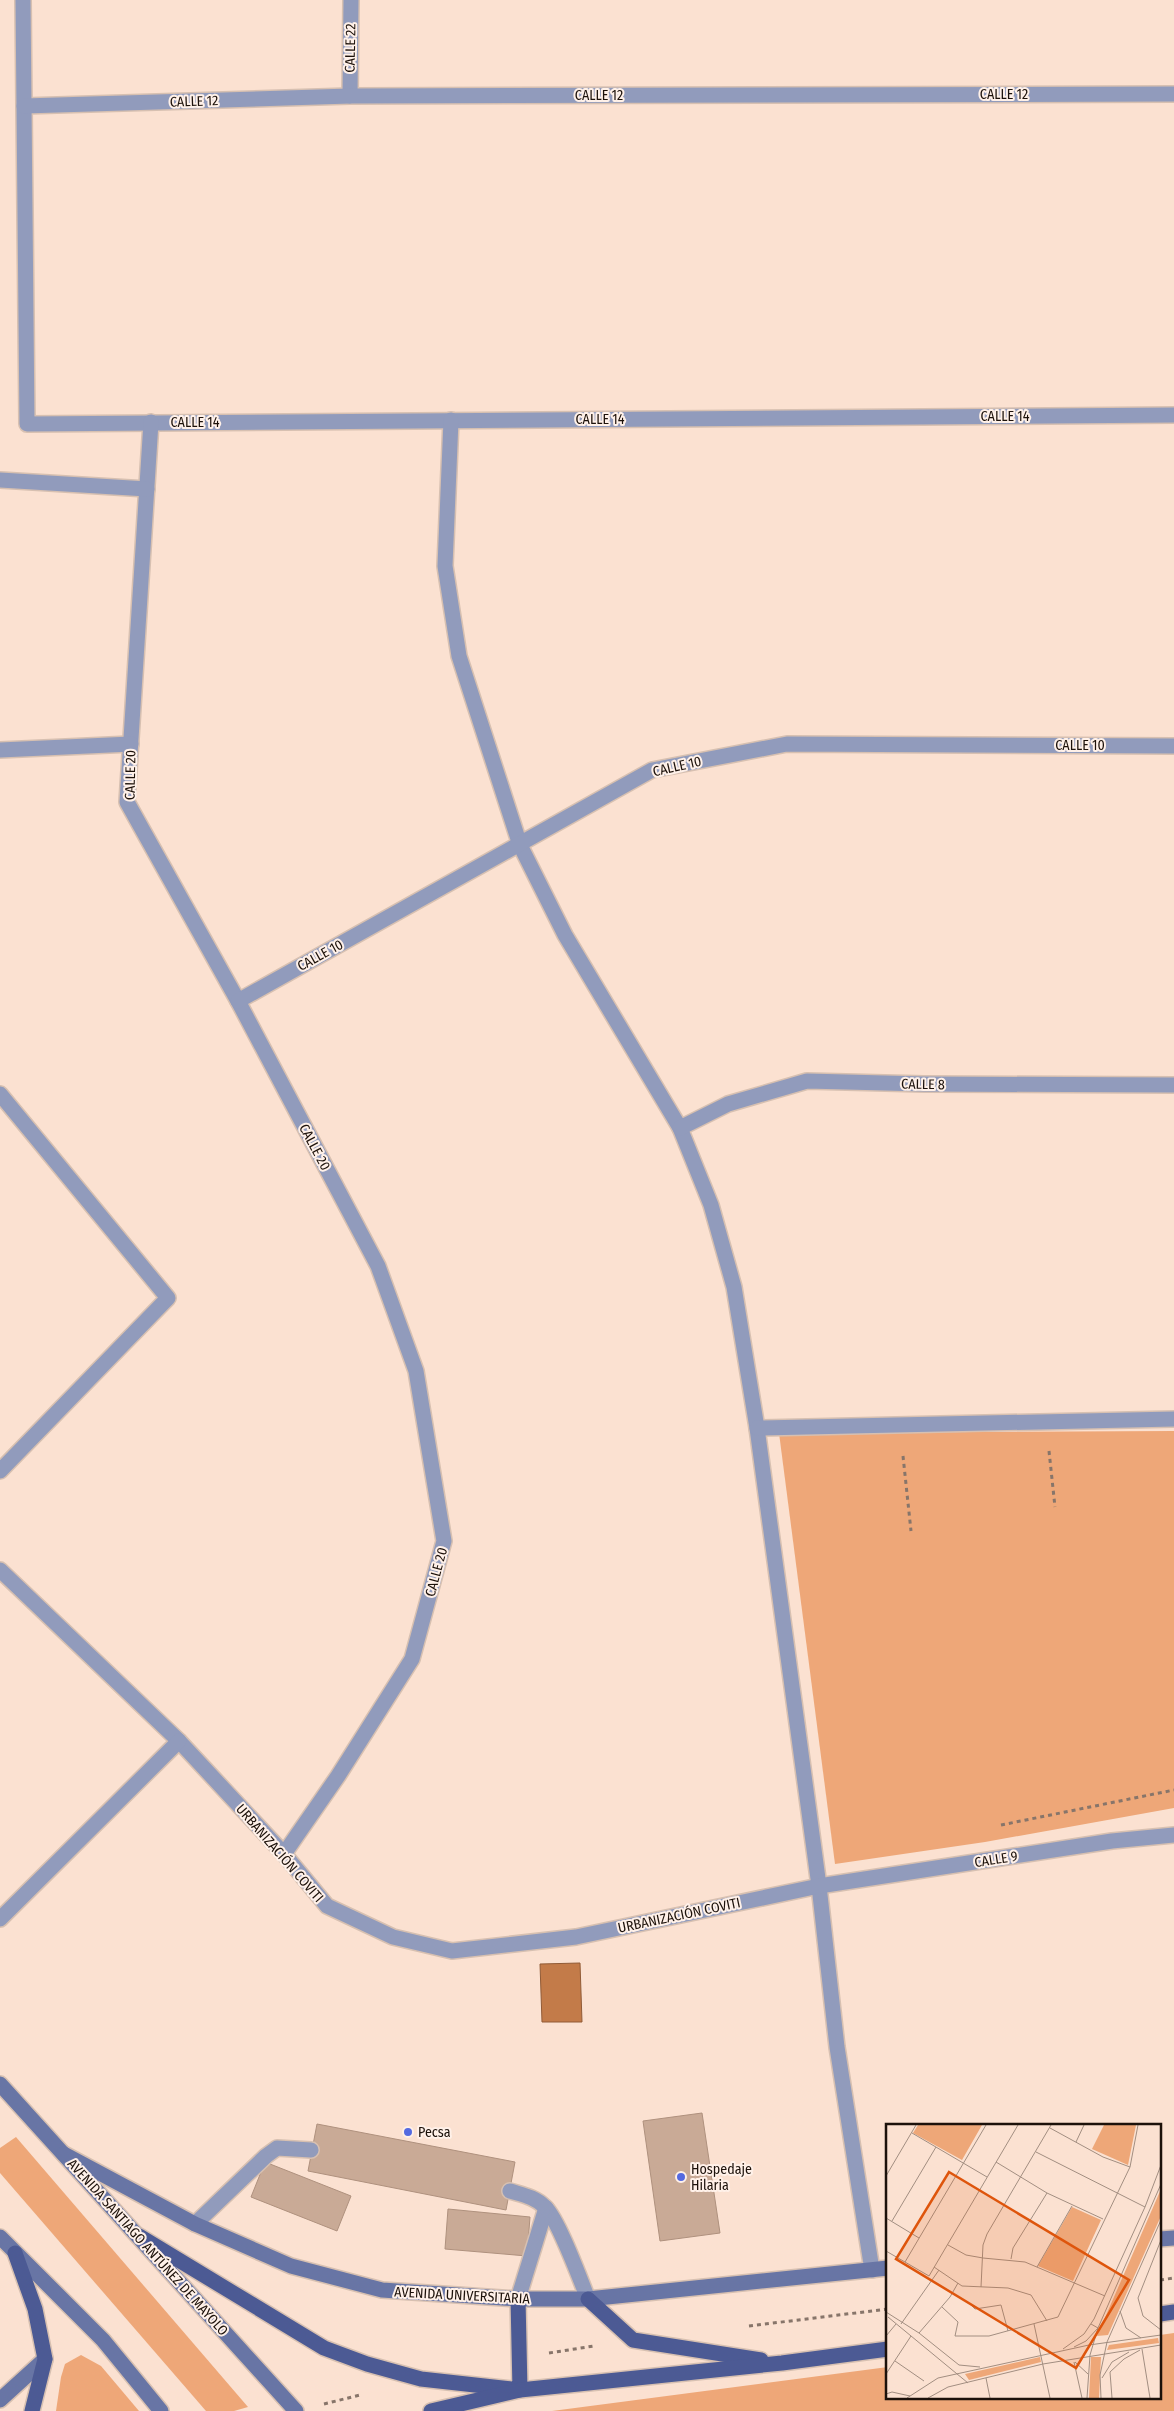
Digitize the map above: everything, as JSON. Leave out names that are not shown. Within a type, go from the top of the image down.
[{"type":"main road","points":[[139,2236],[324,2348],[367,2364],[421,2379],[520,2390]]},
{"type":"main road","points":[[15,2253],[36,2309],[45,2359],[32,2411]]},
{"type":"main road","points":[[518,2299],[520,2390]]},
{"type":"main road","points":[[588,2299],[633,2340],[782,2363]]},
{"type":"main road","points":[[431,2411],[520,2390],[782,2363],[886,2349]]},
{"type":"street","points":[[24,0],[24,106]]},
{"type":"street","name":"CALLE 22","points":[[350,96],[351,0]]},
{"type":"street","name":"CALLE 12","points":[[24,106],[350,96],[1174,94]]},
{"type":"street","name":"CALLE 14","points":[[24,106],[27,424],[1174,415]]},
{"type":"street","points":[[451,420],[445,566],[459,656],[520,845],[565,935],[680,1128],[711,1205],[734,1287],[757,1428],[819,1886],[837,2047],[872,2270]]},
{"type":"street","name":"CALLE 20","points":[[151,422],[127,802],[238,1001],[378,1266],[416,1372],[444,1541],[412,1659],[338,1776],[284,1854]]},
{"type":"street","points":[[0,480],[147,489]]},
{"type":"street","points":[[0,750],[131,744]]},
{"type":"street","name":"CALLE 10","points":[[238,1001],[652,770],[787,744],[1174,746]]},
{"type":"street","name":"CALLE 8","points":[[680,1128],[728,1104],[807,1080],[924,1084],[1174,1086]]},
{"type":"street","points":[[0,1094],[168,1298],[0,1471]]},
{"type":"street","points":[[757,1428],[1174,1419]]},
{"type":"street","name":"URBANIZACIÓN COVITI","points":[[0,1570],[180,1741],[284,1854],[327,1906],[393,1937],[452,1951],[576,1936],[819,1886]]},
{"type":"street","points":[[0,1919],[180,1741]]},
{"type":"street","name":"CALLE 9","points":[[819,1886],[1112,1840],[1174,1835]]},
{"type":"street","name":"AVENIDA SANTIAGO ANTÚNEZ DE MAYOLO","points":[[0,2084],[139,2236],[271,2386],[296,2411]]},
{"type":"street","points":[[196,2224],[266,2156],[277,2148],[311,2150]]},
{"type":"street","name":"AVENIDA UNIVERSITARIA","points":[[64,2154],[196,2224],[290,2266],[382,2290],[518,2299],[588,2299],[886,2268]]},
{"type":"street","points":[[510,2191],[532,2197],[546,2208],[555,2222],[588,2299]]},
{"type":"street","points":[[518,2299],[546,2208]]},
{"type":"street","points":[[0,2237],[103,2340],[161,2411]]},
{"type":"street","points":[[0,2400],[45,2359]]},
{"type":"path","points":[[1049,1450],[1055,1507]]},
{"type":"path","points":[[902,1452],[911,1530]]},
{"type":"path","points":[[992,1827],[1174,1790]]},
{"type":"shaded area","points":[[1174,1431],[1174,1808],[985,1842],[835,1864],[779,1433]]},
{"type":"shaded area","points":[[580,1963],[582,2022],[542,2022],[540,1964]]},
{"type":"shaded area","points":[[16,2137],[248,2407],[234,2411],[206,2411],[0,2173],[0,2148]]},
{"type":"shaded area","points":[[1174,2333],[1174,2411],[552,2411],[886,2367],[886,2398],[1162,2398],[1162,2335]]},
{"type":"shaded area","points":[[81,2355],[101,2366],[139,2411],[56,2411],[65,2364]]},
{"type":"building","name":"Hospedaje Hilaria","points":[[702,2113],[720,2233],[660,2241],[643,2121]]},
{"type":"building","points":[[317,2124],[515,2162],[506,2210],[308,2171]]},
{"type":"building","points":[[265,2162],[351,2196],[337,2231],[251,2197]]},
{"type":"building","points":[[448,2209],[530,2217],[527,2256],[445,2249]]},
{"type":"place","name":"Pecsa","points":[[408,2132]]},
{"type":"place","name":"Hospedaje Hilaria","points":[[681,2177]]}]
